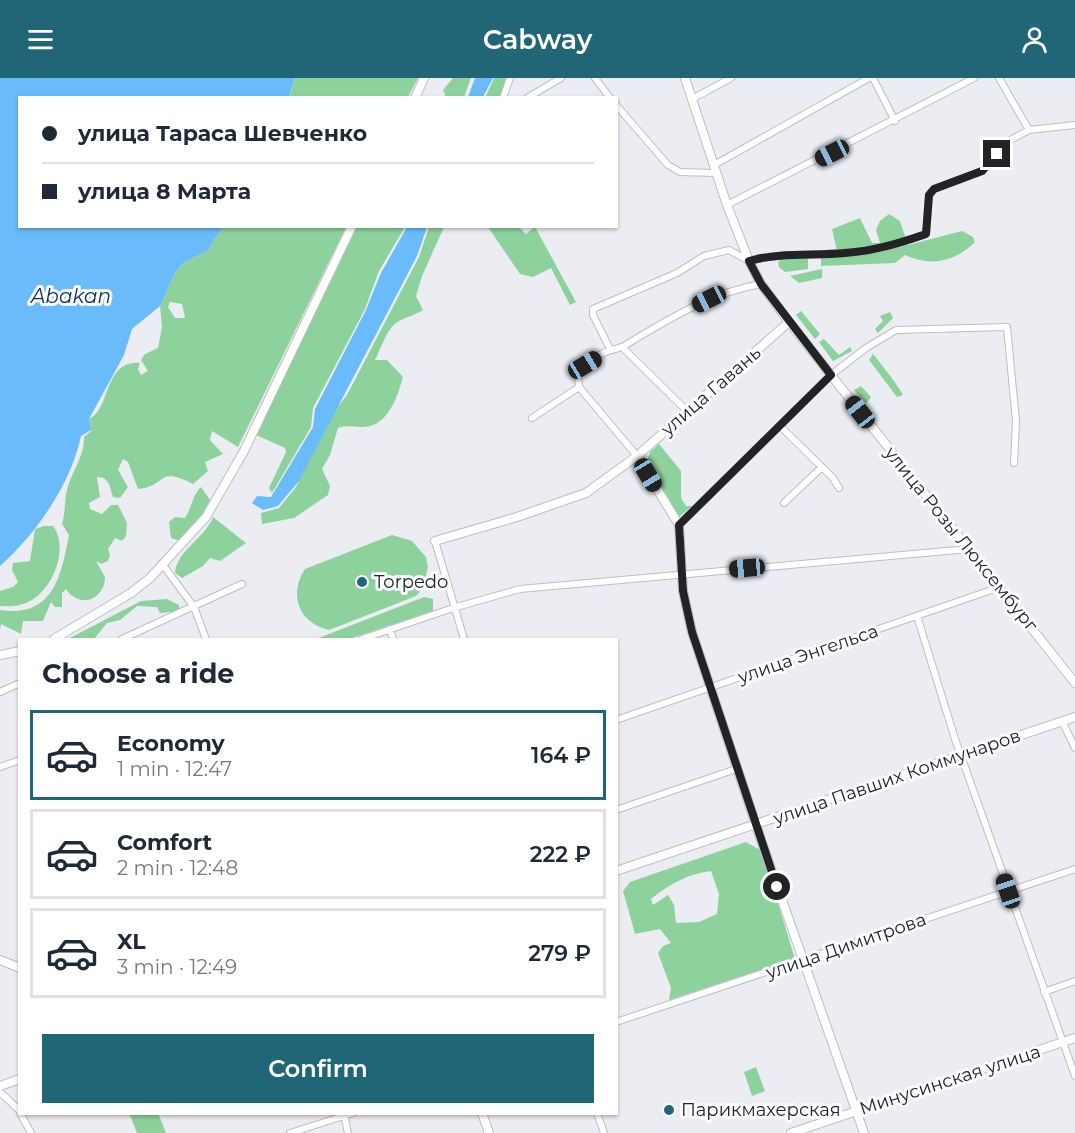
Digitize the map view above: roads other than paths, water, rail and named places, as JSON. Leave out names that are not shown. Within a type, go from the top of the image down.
[{"type":"main road","points":[[416,96],[424,78]]},
{"type":"main road","points":[[56,638],[131,593],[163,565],[206,517],[227,484],[351,228]]},
{"type":"main road","points":[[0,655],[18,651]]},
{"type":"street","points":[[504,96],[510,78]]},
{"type":"street","points":[[530,96],[561,78]]},
{"type":"street","points":[[595,78],[608,96]]},
{"type":"street","name":"улица Розы Люксембург","points":[[685,78],[727,205],[749,261],[761,284],[1075,682]]},
{"type":"street","points":[[692,99],[731,78]]},
{"type":"street","points":[[618,107],[669,165],[680,172],[715,169],[871,78],[895,121]]},
{"type":"street","points":[[727,205],[895,121],[974,78]]},
{"type":"street","points":[[999,78],[1029,130]]},
{"type":"street","points":[[610,349],[593,315],[593,309],[677,273],[704,256],[729,250],[749,261],[770,255],[865,251],[892,246],[926,234],[929,195],[934,189],[982,171],[1012,139],[1029,130],[1075,125]]},
{"type":"street","points":[[761,284],[739,288],[709,299],[622,347],[610,349],[585,365],[579,373],[579,387],[637,456],[679,525],[681,574],[692,632],[736,769],[864,1133]]},
{"type":"street","name":"улица Гавань","points":[[435,541],[517,517],[586,492],[637,456],[789,322]]},
{"type":"street","points":[[679,525],[843,364],[896,330],[1007,327],[1016,421],[1014,463]]},
{"type":"street","points":[[622,347],[687,411]]},
{"type":"street","points":[[532,418],[579,387]]},
{"type":"street","points":[[780,426],[822,467],[839,488]]},
{"type":"street","points":[[784,503],[822,467]]},
{"type":"street","points":[[435,541],[464,638]]},
{"type":"street","points":[[365,638],[453,608],[520,589],[969,549]]},
{"type":"street","points":[[163,565],[194,607],[206,638]]},
{"type":"street","points":[[124,638],[242,584]]},
{"type":"street","name":"улица Энгельса","points":[[618,719],[1000,587]]},
{"type":"street","points":[[917,616],[961,756],[1061,1043],[1075,1076]]},
{"type":"street","points":[[390,629],[393,638]]},
{"type":"street","points":[[0,692],[18,684]]},
{"type":"street","name":"улица Павших Коммунаров","points":[[618,870],[1075,717]]},
{"type":"street","points":[[1062,721],[1075,748]]},
{"type":"street","points":[[0,767],[18,761]]},
{"type":"street","points":[[618,809],[736,769]]},
{"type":"street","name":"улица Димитрова","points":[[618,1021],[1075,869]]},
{"type":"street","points":[[0,960],[18,967]]},
{"type":"street","points":[[1044,992],[1075,981]]},
{"type":"street","name":"Минусинская улица","points":[[791,1133],[856,1111],[876,1107],[1075,1038]]},
{"type":"street","points":[[0,1086],[18,1080]]},
{"type":"street","points":[[0,1092],[18,1110]]},
{"type":"street","points":[[22,1115],[31,1133]]},
{"type":"street","points":[[290,1133],[344,1115],[348,1133]]},
{"type":"street","points":[[483,1115],[489,1133]]},
{"type":"street","points":[[598,1115],[604,1133]]},
{"type":"water","name":"Abakan","points":[[0,78],[295,78],[289,96],[18,96],[18,228],[222,228],[207,251],[183,263],[175,273],[160,306],[132,329],[124,355],[89,419],[91,430],[81,436],[69,472],[60,490],[39,523],[0,566]]},
{"type":"water","points":[[475,78],[493,78],[484,96],[468,96]]},
{"type":"water","points":[[406,228],[427,228],[417,256],[299,481],[278,506],[263,510],[252,503],[257,496],[271,497],[313,427],[315,409],[366,310],[381,273]]},
{"type":"place","name":"Torpedo","points":[[362,582]]},
{"type":"place","name":"Парикмахерская","points":[[669,1110]]}]
